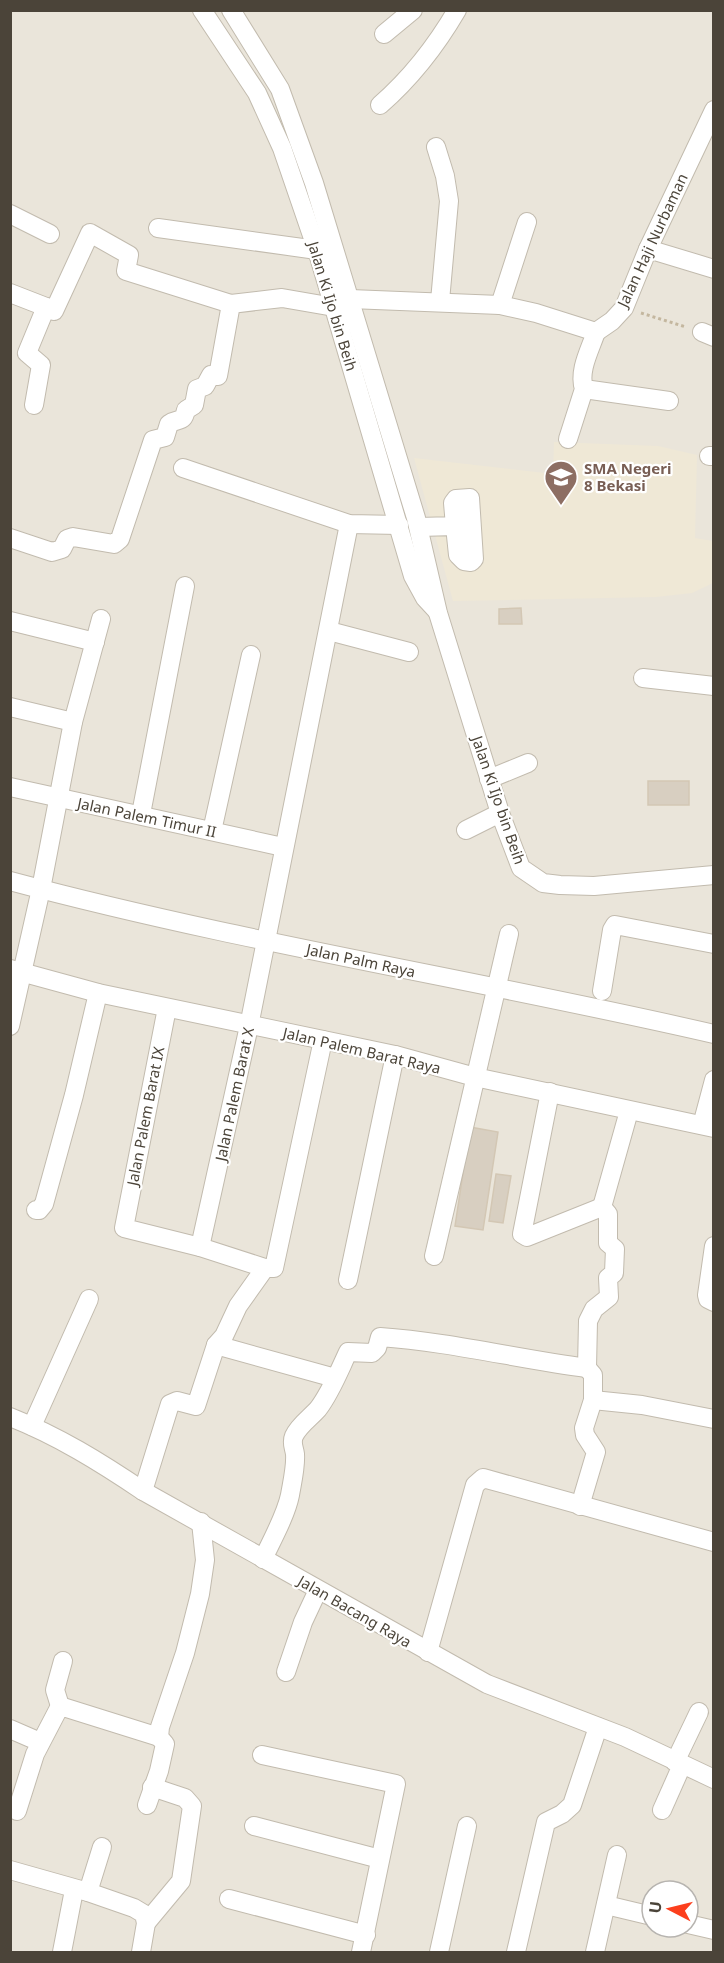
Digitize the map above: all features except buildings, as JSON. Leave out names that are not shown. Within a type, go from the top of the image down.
[{"type":"street","name":"Jalan Ki Ijo bin Beih","points":[[202,10],[261,102],[326,248]]},
{"type":"street","points":[[384,34],[413,10]]},
{"type":"street","points":[[380,105],[394,93],[440,40],[457,10]]},
{"type":"street","name":"Jalan Ki Ijo bin Beih","points":[[236,12],[280,89],[315,183],[326,248],[413,576],[424,598],[438,613]]},
{"type":"street","name":"Jalan Haji Nurbaman","points":[[596,332],[612,321],[624,308],[648,249],[708,133],[714,110]]},
{"type":"street","points":[[436,147],[445,176],[449,201],[440,301]]},
{"type":"street","points":[[10,214],[50,234]]},
{"type":"street","points":[[500,304],[527,222]]},
{"type":"street","points":[[158,228],[326,248]]},
{"type":"street","points":[[10,292],[54,311],[90,233],[129,255],[126,271],[231,304],[282,298],[342,303],[440,301],[500,304],[536,313],[596,332],[583,371],[584,389],[568,439]]},
{"type":"street","points":[[648,249],[714,269]]},
{"type":"street","name":"Jalan Ki Ijo bin Beih","points":[[342,303],[419,527],[438,613],[489,779],[520,868],[543,883],[594,886],[714,875]]},
{"type":"street","points":[[10,538],[52,552],[62,549],[67,539],[73,537],[109,545],[120,539],[153,440],[164,438],[169,424],[185,417],[186,410],[194,405],[196,389],[205,386],[210,375],[218,376],[231,304]]},
{"type":"street","points":[[34,405],[41,365],[27,353],[46,307]]},
{"type":"street","points":[[584,389],[669,401]]},
{"type":"street","points":[[183,468],[349,524],[399,525]]},
{"type":"street","name":"Jalan Palem Barat X","points":[[200,1247],[249,1026],[349,524]]},
{"type":"street","points":[[419,527],[455,526]]},
{"type":"street","points":[[141,814],[185,586]]},
{"type":"street","points":[[10,1026],[17,970],[41,890],[73,722],[101,619]]},
{"type":"street","points":[[10,621],[95,642]]},
{"type":"street","points":[[329,631],[408,652]]},
{"type":"street","points":[[212,831],[251,655]]},
{"type":"street","points":[[644,678],[714,686]]},
{"type":"street","points":[[10,707],[73,722]]},
{"type":"street","points":[[489,779],[528,763]]},
{"type":"street","name":"Jalan Palem Timur II","points":[[10,787],[284,847]]},
{"type":"street","points":[[466,830],[500,813]]},
{"type":"street","name":"Jalan Palm Raya","points":[[10,881],[266,941],[594,1006],[714,1034]]},
{"type":"street","points":[[602,991],[612,930],[615,925],[714,944]]},
{"type":"street","points":[[434,1256],[509,934]]},
{"type":"street","name":"Jalan Palem Barat Raya","points":[[17,970],[98,993],[395,1055],[475,1077],[708,1126]]},
{"type":"street","points":[[36,1210],[44,1204],[74,1095],[98,993]]},
{"type":"street","name":"Jalan Palem Barat IX","points":[[167,1008],[124,1228],[200,1247]]},
{"type":"street","points":[[200,1247],[265,1268],[274,1268],[323,1040]]},
{"type":"street","points":[[348,1280],[395,1055]]},
{"type":"street","points":[[708,1126],[714,1080]]},
{"type":"street","points":[[550,1092],[522,1234],[527,1237],[602,1207]]},
{"type":"street","points":[[602,1207],[629,1111]]},
{"type":"street","points":[[587,1368],[588,1321],[594,1309],[609,1297],[608,1278],[614,1273],[615,1249],[609,1243],[608,1215],[602,1207]]},
{"type":"street","points":[[714,1246],[707,1295],[708,1299],[714,1302]]},
{"type":"street","points":[[142,1491],[170,1404],[177,1401],[196,1406],[216,1345],[224,1336],[238,1306],[265,1268]]},
{"type":"street","points":[[32,1426],[89,1299]]},
{"type":"street","points":[[263,1559],[289,1499],[295,1454],[292,1442],[299,1427],[318,1409],[342,1369],[348,1352],[372,1353],[377,1348],[380,1337],[425,1340],[535,1361],[587,1368],[593,1375],[593,1400],[584,1428],[589,1442],[595,1448],[596,1458],[580,1506]]},
{"type":"street","points":[[216,1345],[335,1378]]},
{"type":"street","points":[[593,1400],[642,1405],[714,1419]]},
{"type":"street","name":"Jalan Bacang Raya","points":[[10,1417],[97,1460],[142,1491],[487,1684],[625,1737],[714,1779]]},
{"type":"street","points":[[428,1652],[477,1482],[487,1478],[714,1542]]},
{"type":"street","points":[[159,1737],[162,1719],[185,1653],[200,1594],[205,1560],[201,1522]]},
{"type":"street","points":[[286,1672],[303,1622],[318,1590]]},
{"type":"street","points":[[17,1811],[40,1742],[60,1706],[55,1690],[63,1660]]},
{"type":"street","points":[[60,1706],[159,1737],[165,1744],[159,1771],[149,1796],[185,1798],[192,1806],[181,1881],[146,1923]]},
{"type":"street","points":[[662,1810],[699,1712]]},
{"type":"street","points":[[516,1953],[546,1822],[562,1814],[572,1805],[598,1727]]},
{"type":"street","points":[[10,1730],[40,1742]]},
{"type":"street","points":[[229,1899],[364,1944],[396,1784],[262,1755]]},
{"type":"street","points":[[254,1826],[380,1859]]},
{"type":"street","points":[[439,1953],[467,1826]]},
{"type":"street","points":[[62,1953],[81,1891],[102,1847]]},
{"type":"street","points":[[595,1953],[617,1855]]},
{"type":"street","points":[[10,1870],[135,1908],[144,1914],[146,1923],[141,1953]]},
{"type":"street","points":[[606,1905],[640,1913]]},
{"type":"path","points":[[624,308],[708,335]]},
{"type":"shaded area","points":[[11,11],[713,11],[713,1952],[11,1952]]},
{"type":"shaded area","name":"SMA Negeri 8 Bekasi","points":[[554,442],[658,446],[697,455],[695,538],[713,541],[713,583],[692,593],[656,597],[453,601],[414,458],[553,474]]},
{"type":"place","name":"SMA Negeri 8 Bekasi","points":[[561,506]]}]
